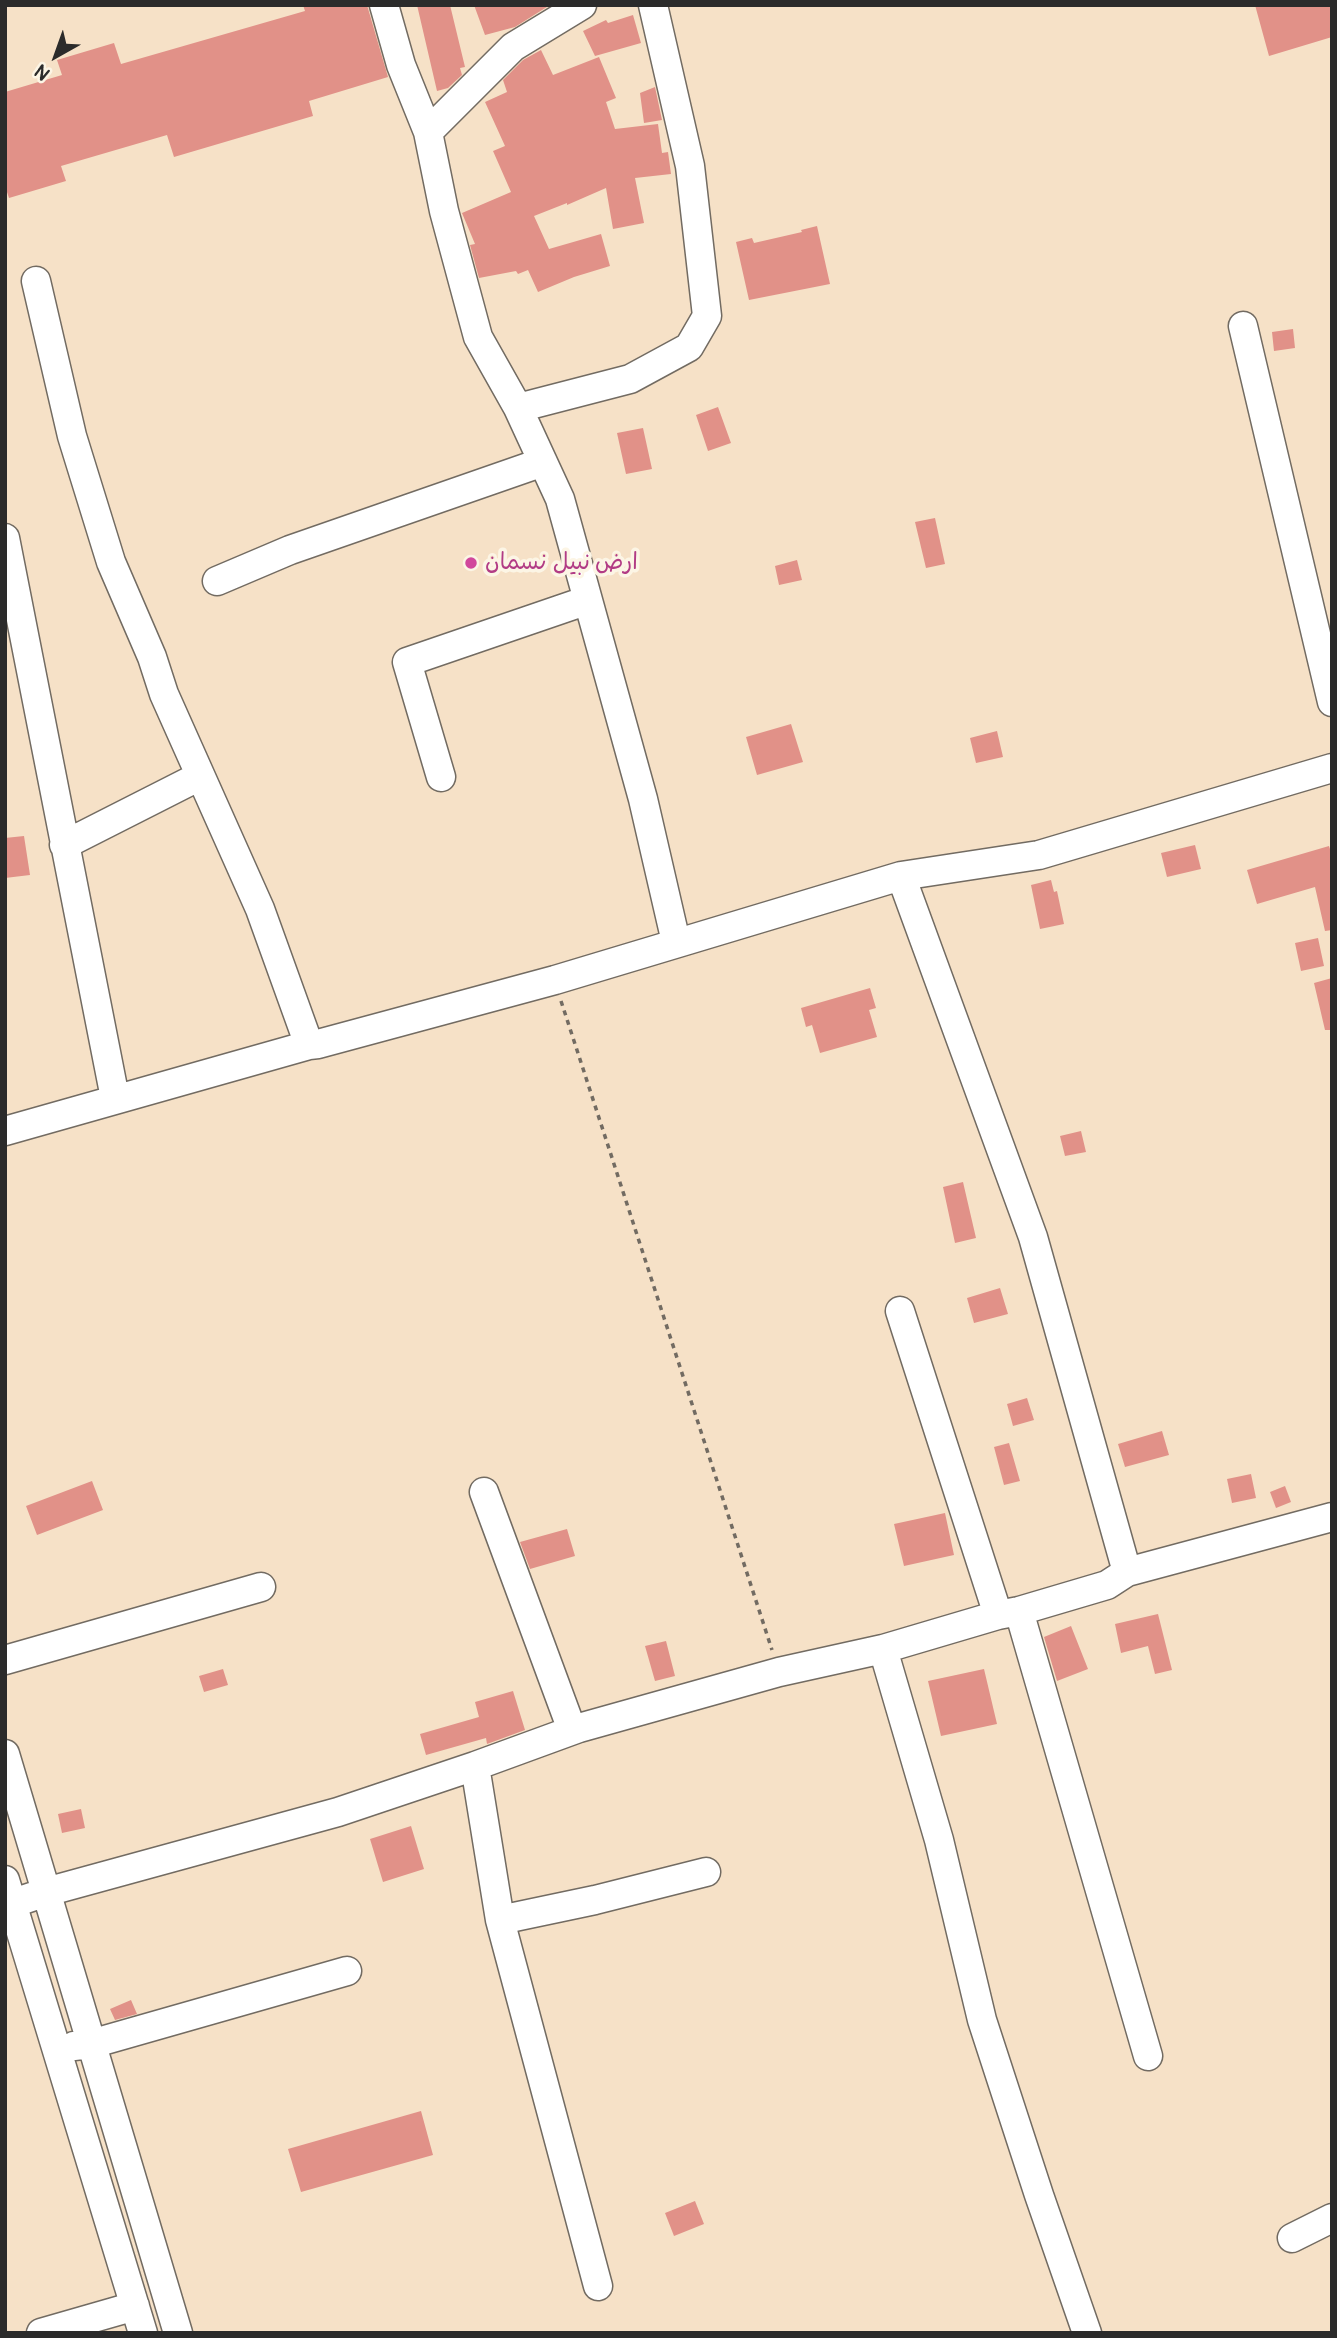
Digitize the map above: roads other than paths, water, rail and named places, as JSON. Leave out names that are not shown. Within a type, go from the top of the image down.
[{"type":"street","points":[[384,5],[401,65],[428,132],[444,211],[478,337],[518,408],[560,499],[643,799],[676,942]]},
{"type":"street","points":[[428,132],[513,47],[582,5]]},
{"type":"street","points":[[518,408],[630,379],[689,347],[707,316],[690,166],[653,5]]},
{"type":"street","points":[[36,281],[72,436],[111,562],[152,657],[164,694],[260,909],[309,1045]]},
{"type":"street","points":[[1243,326],[1332,702]]},
{"type":"street","points":[[217,581],[290,550],[543,462]]},
{"type":"street","points":[[5,538],[115,1098]]},
{"type":"street","points":[[441,777],[407,662],[588,600]]},
{"type":"street","points":[[5,1131],[115,1098],[555,980],[901,876],[1039,855],[1332,768]]},
{"type":"street","points":[[64,845],[200,776]]},
{"type":"street","points":[[901,876],[1033,1237],[1127,1572]]},
{"type":"street","points":[[900,1311],[1009,1613],[1148,2056]]},
{"type":"street","points":[[484,1492],[572,1730]]},
{"type":"street","points":[[143,2333],[8,1897],[46,1892],[338,1812],[572,1730],[779,1672],[883,1648],[1009,1613],[1107,1585],[1127,1572],[1332,1517]]},
{"type":"street","points":[[5,1660],[261,1587]]},
{"type":"street","points":[[883,1648],[939,1840],[982,2020],[1087,2333]]},
{"type":"street","points":[[5,1754],[178,2333]]},
{"type":"street","points":[[475,1766],[500,1920],[598,2286]]},
{"type":"street","points":[[500,1920],[706,1872]]},
{"type":"street","points":[[57,2049],[91,2044],[347,1971]]},
{"type":"street","points":[[1292,2238],[1332,2218]]},
{"type":"street","points":[[41,2333],[135,2306]]},
{"type":"place","name":"ارض نبيل نسمان","points":[[471,563]]}]
